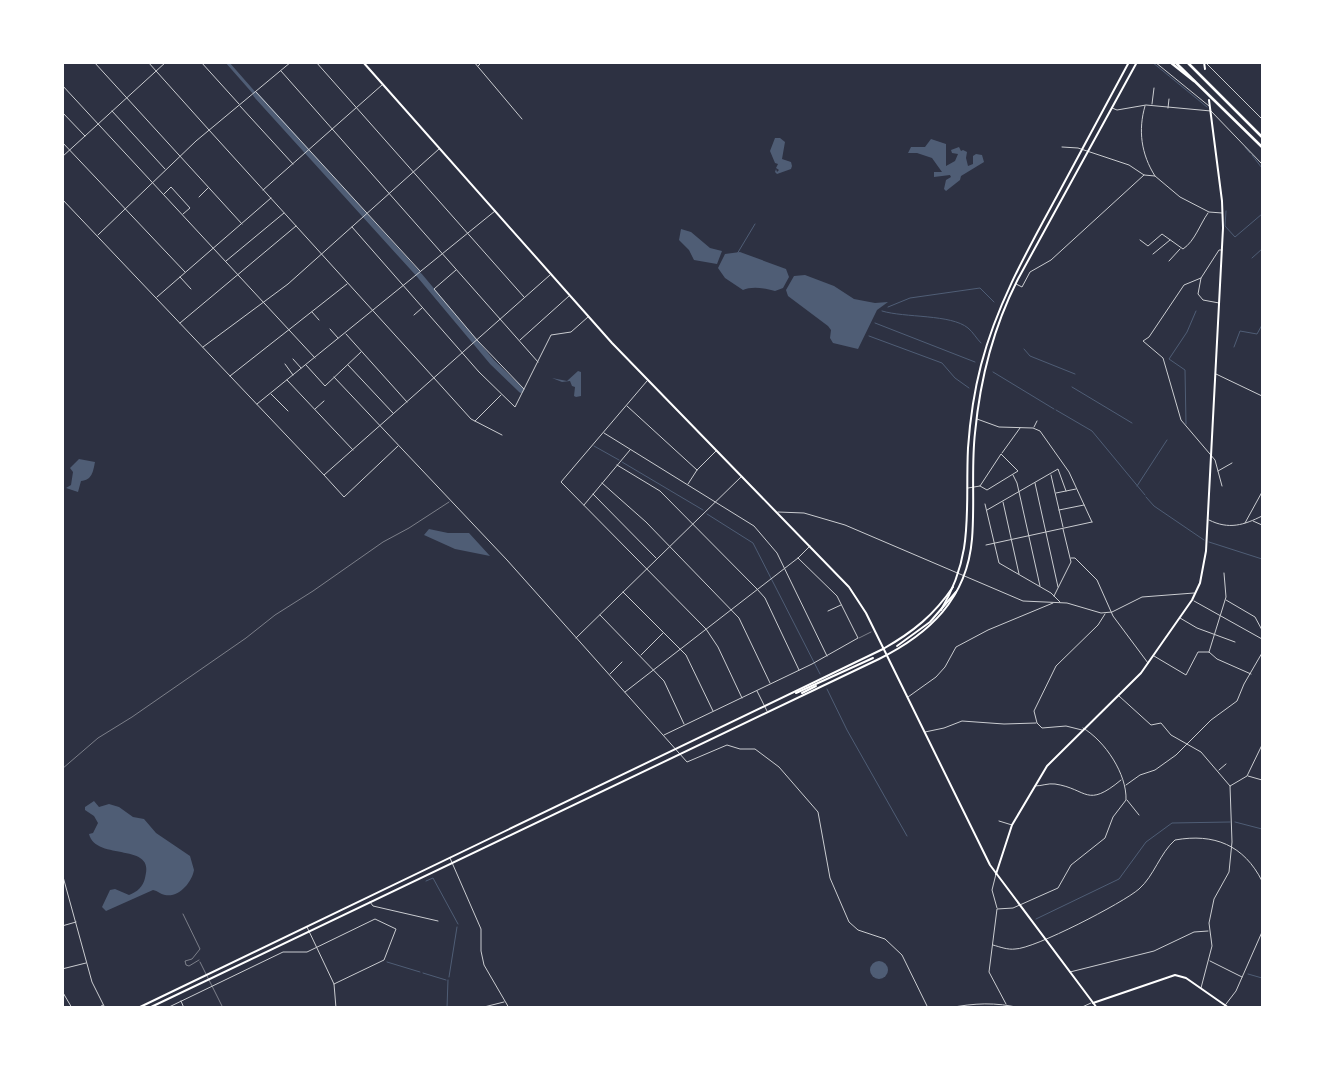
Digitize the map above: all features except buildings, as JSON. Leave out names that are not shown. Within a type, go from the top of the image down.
[{"type":"highway","points":[[1170,62],[1209,93]]},
{"type":"highway","points":[[1175,62],[1209,93],[1262,147]]},
{"type":"highway","points":[[1188,62],[1262,137]]},
{"type":"main road","points":[[363,62],[588,317],[778,512],[858,600],[996,874],[1097,1008]]},
{"type":"main road","points":[[941,610],[959,574],[966,541],[970,431],[978,380],[997,314],[1011,282],[1129,62]]},
{"type":"main road","points":[[149,1008],[886,656],[924,633],[943,612],[957,590],[963,576],[972,541],[976,419],[992,347],[1015,284],[1137,62]]},
{"type":"main road","points":[[1204,62],[1205,69]]},
{"type":"main road","points":[[996,874],[1012,825],[1034,786],[1052,759],[1118,696],[1148,664],[1192,600],[1205,559],[1223,213],[1209,100]]},
{"type":"main road","points":[[138,1008],[883,649],[920,626],[939,607],[953,587]]},
{"type":"main road","points":[[898,646],[922,629],[957,590]]},
{"type":"main road","points":[[792,700],[825,681],[873,658]]},
{"type":"main road","points":[[789,695],[825,681]]},
{"type":"main road","points":[[1093,1002],[1172,976],[1186,978],[1230,1008]]},
{"type":"street","points":[[94,62],[242,224]]},
{"type":"street","points":[[148,62],[434,378],[475,421],[502,434]]},
{"type":"street","points":[[62,157],[166,62]]},
{"type":"street","points":[[201,62],[293,164]]},
{"type":"street","points":[[98,236],[180,156],[291,62]]},
{"type":"street","points":[[316,62],[524,298]]},
{"type":"street","points":[[474,62],[522,119]]},
{"type":"street","points":[[477,66],[482,62]]},
{"type":"street","points":[[1155,62],[1210,107]]},
{"type":"street","points":[[1204,62],[1262,119]]},
{"type":"street","points":[[281,71],[538,362]]},
{"type":"street","points":[[263,190],[382,84]]},
{"type":"street","points":[[62,85],[314,358]]},
{"type":"street","points":[[1151,105],[1154,88]]},
{"type":"street","points":[[255,92],[420,272]]},
{"type":"street","points":[[1168,108],[1169,99]]},
{"type":"street","points":[[1146,105],[1142,116],[1141,138],[1147,161],[1155,176],[1180,197],[1209,212],[1223,213]]},
{"type":"street","points":[[1111,108],[1117,110],[1151,105],[1211,111],[1262,164]]},
{"type":"street","points":[[112,111],[166,170]]},
{"type":"street","points":[[62,112],[85,136]]},
{"type":"street","points":[[62,142],[185,272]]},
{"type":"street","points":[[1062,147],[1087,151],[1129,165],[1144,175],[1155,176]]},
{"type":"street","points":[[202,347],[288,284],[439,149]]},
{"type":"street","points":[[1011,282],[1022,287],[1030,272],[1051,260],[1144,175]]},
{"type":"street","points":[[163,194],[171,188],[190,208],[182,214]]},
{"type":"street","points":[[199,197],[209,188]]},
{"type":"street","points":[[156,298],[271,198]]},
{"type":"street","points":[[62,199],[344,497],[399,446]]},
{"type":"street","points":[[257,405],[495,211]]},
{"type":"street","points":[[1169,261],[1190,243],[1198,227],[1209,212]]},
{"type":"street","points":[[226,262],[284,213]]},
{"type":"street","points":[[180,323],[296,226]]},
{"type":"street","points":[[352,227],[462,353],[515,407],[551,335],[571,332],[588,317]]},
{"type":"street","points":[[1140,240],[1146,246],[1162,234],[1184,254]]},
{"type":"street","points":[[1153,254],[1170,240]]},
{"type":"street","points":[[1219,303],[1200,298],[1201,278],[1219,250],[1222,250]]},
{"type":"street","points":[[457,270],[434,289],[476,340],[524,389]]},
{"type":"street","points":[[324,475],[550,275]]},
{"type":"street","points":[[180,277],[191,289]]},
{"type":"street","points":[[1201,278],[1184,285],[1149,337],[1143,341],[1163,358],[1181,420],[1211,455],[1222,486]]},
{"type":"street","points":[[230,376],[348,283]]},
{"type":"street","points":[[519,340],[570,296]]},
{"type":"street","points":[[414,315],[423,307]]},
{"type":"street","points":[[312,312],[319,320]]},
{"type":"street","points":[[330,329],[338,338]]},
{"type":"street","points":[[345,333],[407,402]]},
{"type":"street","points":[[306,365],[325,386],[362,352]]},
{"type":"street","points":[[293,359],[301,369]]},
{"type":"street","points":[[285,364],[293,375]]},
{"type":"street","points":[[347,365],[394,414]]},
{"type":"street","points":[[1216,374],[1262,396]]},
{"type":"street","points":[[334,377],[610,675],[687,762],[724,745],[755,749],[783,770],[818,812],[830,878],[849,922],[858,930],[885,939],[902,955],[928,1008]]},
{"type":"street","points":[[287,380],[353,450]]},
{"type":"street","points":[[648,380],[561,482],[706,629],[718,647],[742,698]]},
{"type":"street","points":[[271,393],[288,412]]},
{"type":"street","points":[[475,421],[502,395]]},
{"type":"street","points":[[314,410],[324,400]]},
{"type":"street","points":[[626,405],[697,470]]},
{"type":"street","points":[[976,419],[999,427],[1033,428],[1050,443],[1052,451],[1070,472],[1092,522],[986,545]]},
{"type":"street","points":[[1033,428],[1037,421]]},
{"type":"street","points":[[968,488],[980,486],[1020,428]]},
{"type":"street","points":[[602,433],[754,526],[774,548],[827,656]]},
{"type":"street","points":[[584,505],[630,450]]},
{"type":"street","points":[[688,485],[697,470],[716,450]]},
{"type":"street","points":[[980,486],[987,490],[1018,471],[1001,454]]},
{"type":"street","points":[[1218,471],[1232,463]]},
{"type":"street","points":[[617,465],[660,491],[765,598],[799,671]]},
{"type":"street","points":[[987,510],[1058,469],[1066,491]]},
{"type":"street","points":[[1050,474],[1071,562],[1054,596]]},
{"type":"street","points":[[1013,475],[1019,492],[1040,586]]},
{"type":"street","points":[[576,638],[742,476]]},
{"type":"street","points":[[602,483],[628,505],[732,609],[744,626],[771,684]]},
{"type":"street","points":[[1035,483],[1058,588]]},
{"type":"street","points":[[1055,494],[1076,489]]},
{"type":"street","points":[[1245,524],[1262,492]]},
{"type":"street","points":[[593,494],[657,559]]},
{"type":"street","points":[[1002,501],[1019,575]]},
{"type":"street","points":[[62,769],[98,738],[132,717],[246,638],[275,615],[314,591],[383,542],[409,528],[449,502]]},
{"type":"street","points":[[985,504],[999,563],[1040,586],[1060,602]]},
{"type":"street","points":[[1059,510],[1084,505]]},
{"type":"street","points":[[778,512],[799,512],[845,524],[1017,600],[1060,602],[1105,613],[1112,612],[1142,597],[1195,593]]},
{"type":"street","points":[[1208,520],[1231,526],[1245,524],[1262,516]]},
{"type":"street","points":[[1252,521],[1262,525]]},
{"type":"street","points":[[625,692],[798,558],[810,546]]},
{"type":"street","points":[[798,558],[836,596],[858,638]]},
{"type":"street","points":[[1070,558],[1075,558],[1096,580],[1112,612],[1148,664]]},
{"type":"street","points":[[1209,652],[1226,600],[1224,573]]},
{"type":"street","points":[[624,592],[680,649],[689,661],[714,712]]},
{"type":"street","points":[[1192,600],[1262,640]]},
{"type":"street","points":[[1226,600],[1256,617],[1262,630]]},
{"type":"street","points":[[908,697],[936,678],[945,668],[956,647],[988,630],[1056,602]]},
{"type":"street","points":[[828,611],[841,605]]},
{"type":"street","points":[[1105,613],[1098,625],[1056,666],[1034,710],[1037,723],[1042,728],[1066,726],[1082,729],[1101,742],[1122,779],[1125,786],[1126,800],[1139,815]]},
{"type":"street","points":[[600,614],[664,681],[685,725]]},
{"type":"street","points":[[1180,618],[1197,628],[1235,642]]},
{"type":"street","points":[[640,656],[663,632]]},
{"type":"street","points":[[664,735],[799,671],[871,632]]},
{"type":"street","points":[[1154,656],[1186,675],[1198,652],[1209,652],[1217,659],[1252,674]]},
{"type":"street","points":[[1125,786],[1140,775],[1155,770],[1188,744],[1211,720],[1237,701],[1244,684],[1252,674],[1262,653]]},
{"type":"street","points":[[610,675],[622,662]]},
{"type":"street","points":[[757,691],[767,712]]},
{"type":"street","points":[[1118,696],[1151,724],[1161,723],[1171,735],[1201,752],[1230,786],[1231,845],[1228,872],[1214,899],[1209,930],[1212,946],[1201,988]]},
{"type":"street","points":[[925,732],[944,728],[962,721],[1004,724],[1037,723]]},
{"type":"street","points":[[1230,786],[1247,776],[1262,744]]},
{"type":"street","points":[[1218,770],[1226,764]]},
{"type":"street","points":[[1247,776],[1262,780]]},
{"type":"street","points":[[1034,786],[1054,784],[1091,796],[1109,790],[1122,779]]},
{"type":"street","points":[[997,909],[1009,909],[1020,906],[1058,888],[1071,865],[1105,838],[1113,817],[1126,800]]},
{"type":"street","points":[[999,821],[1012,825]]},
{"type":"street","points":[[993,945],[1016,950],[1074,927],[1140,888],[1175,840],[1197,837],[1231,845],[1246,859],[1262,881]]},
{"type":"street","points":[[450,858],[481,929],[480,951],[484,965],[509,1008]]},
{"type":"street","points":[[62,873],[94,986],[105,1008]]},
{"type":"street","points":[[996,874],[992,890],[997,909],[989,972],[1006,1004]]},
{"type":"street","points":[[370,901],[373,906],[438,921]]},
{"type":"street","points":[[183,914],[200,950],[192,959],[185,961],[186,965],[189,966],[199,960],[223,1008]]},
{"type":"street","points":[[167,1008],[282,952],[303,952],[375,919],[396,929],[384,960],[334,984]]},
{"type":"street","points":[[62,926],[76,922]]},
{"type":"street","points":[[307,926],[334,984],[336,1008]]},
{"type":"street","points":[[1070,972],[1154,950],[1194,932],[1209,930]]},
{"type":"street","points":[[1223,1008],[1243,977],[1262,932]]},
{"type":"street","points":[[1209,960],[1243,977]]},
{"type":"street","points":[[62,969],[87,962]]},
{"type":"street","points":[[62,992],[72,1008]]},
{"type":"street","points":[[181,1001],[184,1008]]},
{"type":"street","points":[[480,1008],[505,1002]]},
{"type":"street","points":[[1080,1008],[1093,1002]]},
{"type":"street","points":[[984,1003],[984,1008]]},
{"type":"street","points":[[949,1008],[984,1003],[1006,1004],[1020,1008]]},
{"type":"street","points":[[98,1008],[104,1004]]},
{"type":"water","points":[[775,138],[780,138],[785,142],[782,159],[791,162],[792,166],[791,169],[777,174],[775,172],[776,169],[777,172],[779,170],[776,168],[778,164],[775,163],[770,151]]},
{"type":"water","points":[[931,139],[946,144],[946,166],[955,161],[958,154],[952,153],[951,150],[959,147],[961,151],[967,152],[968,166],[973,164],[973,156],[976,154],[982,155],[984,162],[961,176],[960,180],[946,191],[944,189],[946,180],[951,177],[950,175],[934,177],[934,172],[942,172],[932,158],[917,153],[908,153],[911,147],[925,147]]},
{"type":"water","points":[[681,229],[691,232],[710,248],[722,251],[717,264],[694,260],[689,250],[679,240]]},
{"type":"water","points":[[740,252],[786,269],[789,277],[783,288],[775,291],[759,288],[743,290],[725,278],[718,268],[725,254]]},
{"type":"water","points":[[805,275],[834,286],[854,299],[875,303],[888,302],[877,310],[858,349],[833,343],[830,338],[831,330],[828,326],[788,296],[786,290],[794,276]]},
{"type":"water","points":[[578,371],[581,372],[581,396],[574,396],[575,387],[572,386],[570,381],[562,382],[552,378],[567,381]]},
{"type":"water","points":[[79,459],[95,462],[91,475],[88,479],[81,481],[78,492],[66,488],[71,485],[73,472],[70,468]]},
{"type":"water","points":[[429,529],[448,533],[469,533],[490,556],[455,549],[424,535]]},
{"type":"water","points":[[94,801],[99,807],[109,804],[119,807],[133,817],[144,819],[156,833],[190,856],[194,870],[188,884],[175,894],[163,895],[153,890],[106,911],[102,907],[110,890],[115,889],[129,895],[135,892],[143,884],[146,867],[142,859],[134,855],[102,847],[94,842],[89,834],[93,833],[98,823],[94,816],[85,810],[85,807]]},
{"type":"water","points":[[875,961],[883,961],[888,966],[886,977],[875,979],[870,974],[870,966]]},
{"type":"waterway","points":[[227,62],[256,95]]},
{"type":"waterway","points":[[1152,62],[1207,107]]},
{"type":"waterway","points":[[256,95],[420,276],[492,362],[521,390]]},
{"type":"waterway","points":[[1245,147],[1250,153]]},
{"type":"waterway","points":[[1252,155],[1262,168]]},
{"type":"waterway","points":[[1226,211],[1225,226],[1235,237],[1262,214]]},
{"type":"waterway","points":[[737,254],[755,224]]},
{"type":"waterway","points":[[1252,258],[1262,249]]},
{"type":"waterway","points":[[888,307],[910,298],[980,288],[994,302]]},
{"type":"waterway","points":[[882,311],[951,320],[970,330],[981,343]]},
{"type":"waterway","points":[[1186,424],[1185,370],[1169,359],[1187,332],[1196,311]]},
{"type":"waterway","points":[[875,323],[975,362]]},
{"type":"waterway","points":[[1234,347],[1240,331],[1257,334],[1262,325]]},
{"type":"waterway","points":[[869,336],[942,363],[955,378],[969,388]]},
{"type":"waterway","points":[[1024,349],[1030,356],[1075,374]]},
{"type":"waterway","points":[[993,372],[1054,409]]},
{"type":"waterway","points":[[1072,387],[1132,423]]},
{"type":"waterway","points":[[1056,410],[1092,431],[1145,495]]},
{"type":"waterway","points":[[1137,486],[1167,440]]},
{"type":"waterway","points":[[594,446],[619,460]]},
{"type":"waterway","points":[[622,462],[703,510]]},
{"type":"waterway","points":[[1146,497],[1154,506],[1204,540]]},
{"type":"waterway","points":[[707,514],[753,543],[820,674]]},
{"type":"waterway","points":[[1209,542],[1262,559]]},
{"type":"waterway","points":[[827,689],[847,730],[907,836]]},
{"type":"waterway","points":[[1036,919],[1119,879],[1146,842],[1172,823],[1230,822]]},
{"type":"waterway","points":[[1235,822],[1262,829]]},
{"type":"waterway","points":[[426,881],[433,878],[458,924]]},
{"type":"waterway","points":[[449,977],[457,927]]},
{"type":"waterway","points":[[387,962],[420,972]]},
{"type":"waterway","points":[[423,973],[446,980]]},
{"type":"waterway","points":[[1248,974],[1262,978]]},
{"type":"waterway","points":[[447,1008],[448,980]]}]
